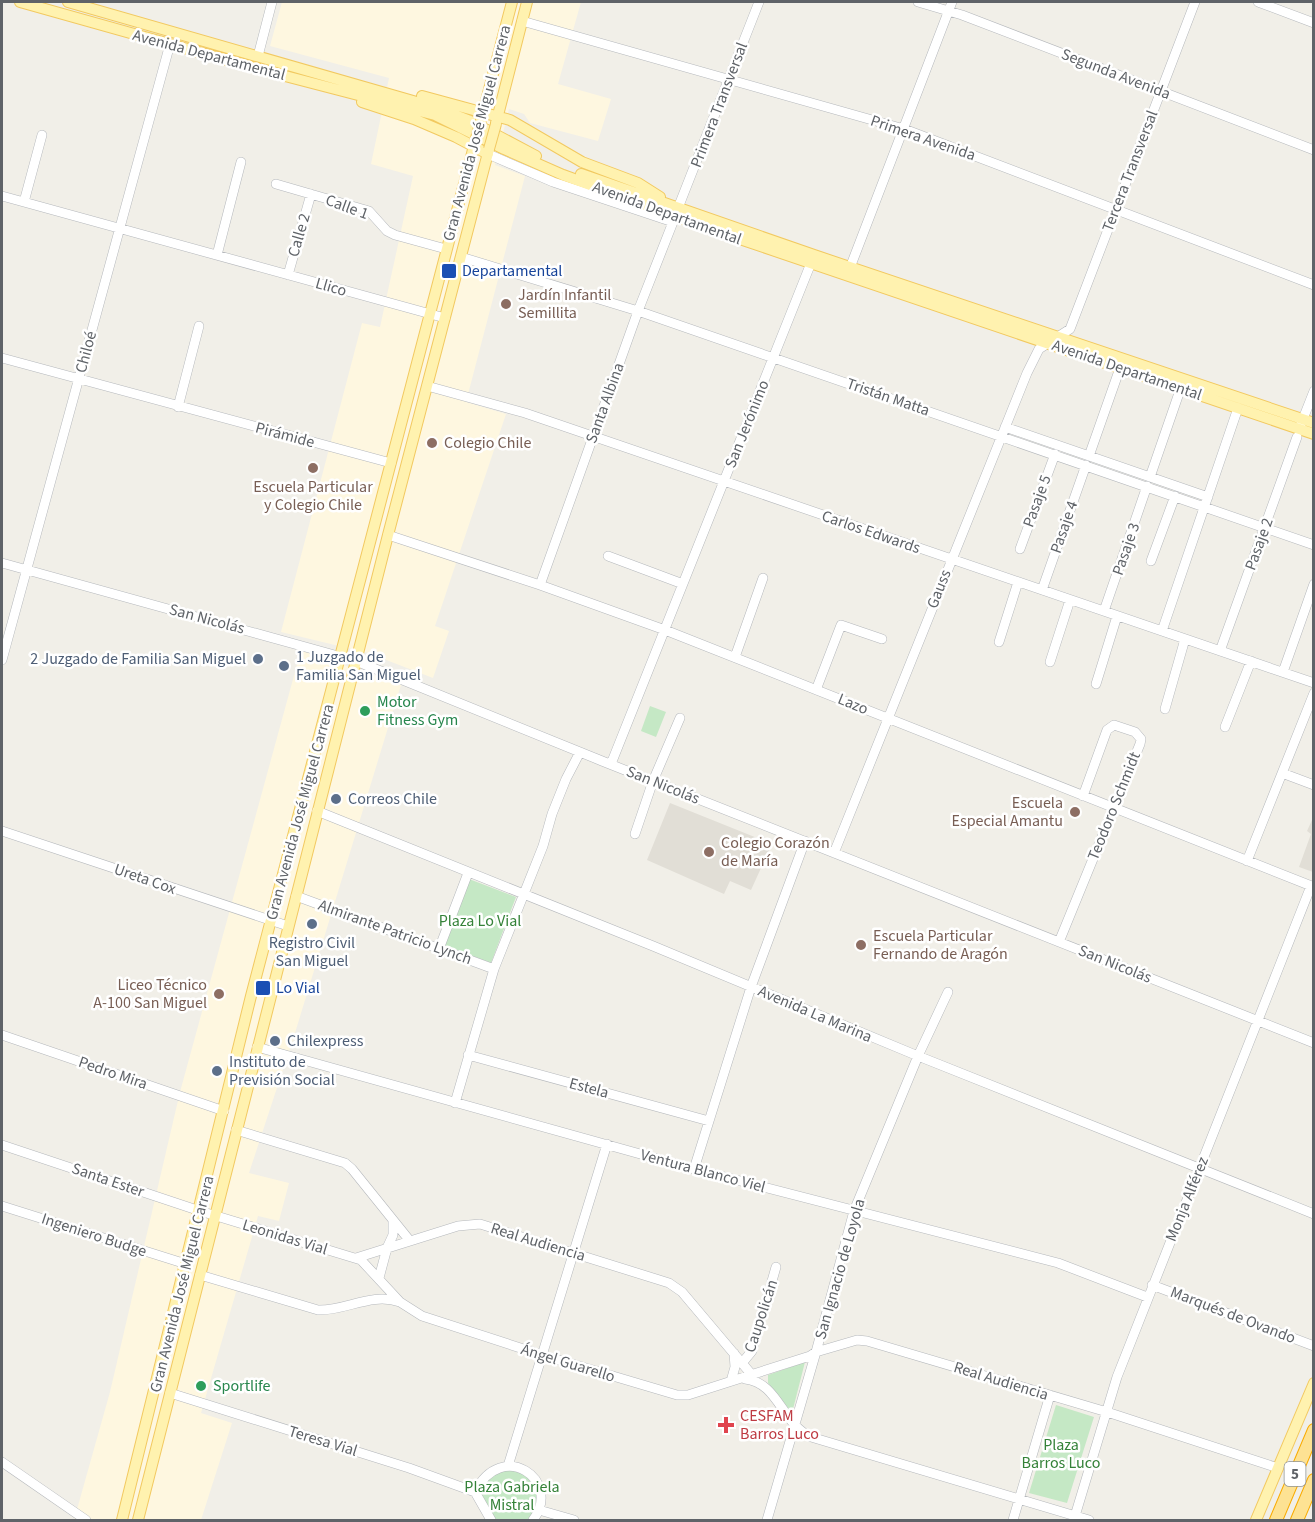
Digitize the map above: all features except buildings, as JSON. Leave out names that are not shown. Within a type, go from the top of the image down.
[{"type":"highway","name":"5","points":[[1276,1521],[1314,1430]]},
{"type":"highway","name":"5","points":[[1297,1521],[1314,1480]]},
{"type":"main road","name":"Avenida Departamental","points":[[20,2],[262,70],[435,115],[563,175],[722,233],[811,263],[849,271],[1060,336],[1303,427],[1314,434]]},
{"type":"main road","name":"Avenida Departamental","points":[[72,2],[434,106],[470,121],[562,167],[1120,368],[1238,408],[1303,427]]},
{"type":"main road","name":"Gran Avenida José Miguel Carrera","points":[[122,1521],[251,996],[512,2]]},
{"type":"main road","name":"Gran Avenida José Miguel Carrera","points":[[138,1521],[317,811],[527,2]]},
{"type":"main road","points":[[271,60],[316,67],[482,116],[497,120],[510,120],[582,162],[638,183],[678,208]]},
{"type":"main road","points":[[262,70],[414,119],[488,151]]},
{"type":"main road","points":[[673,222],[722,233]]},
{"type":"main road","points":[[391,463],[407,463]]},
{"type":"main road","points":[[158,1378],[170,1393]]},
{"type":"main road","points":[[1256,1521],[1314,1383]]},
{"type":"street","points":[[258,56],[273,2]]},
{"type":"street","name":"Primera Transversal","points":[[678,208],[759,2]]},
{"type":"street","name":"Segunda Avenida","points":[[918,2],[951,6],[1314,150]]},
{"type":"street","name":"Tercera Transversal","points":[[1060,336],[1070,329],[1195,2]]},
{"type":"street","points":[[1258,2],[1314,23]]},
{"type":"street","points":[[849,271],[951,6]]},
{"type":"street","name":"Primera Avenida","points":[[522,21],[904,129],[1314,285]]},
{"type":"street","name":"Chiloé","points":[[2,660],[170,44]]},
{"type":"street","points":[[24,202],[42,135]]},
{"type":"street","name":"Avenida Departamental","points":[[488,151],[554,182],[673,222]]},
{"type":"street","points":[[217,255],[241,162]]},
{"type":"street","name":"Calle 1","points":[[276,184],[369,211],[387,231],[395,235],[446,249]]},
{"type":"street","name":"Calle 2","points":[[288,275],[311,194]]},
{"type":"street","name":"Llico","points":[[2,196],[445,318]]},
{"type":"street","name":"Santa Albina","points":[[540,585],[638,311],[673,222]]},
{"type":"street","name":"Tristán Matta","points":[[461,257],[638,311],[1087,460],[1206,502],[1265,528],[1314,545]]},
{"type":"street","name":"San Jerónimo","points":[[611,764],[811,263]]},
{"type":"street","points":[[178,407],[199,326]]},
{"type":"street","name":"Gauss","points":[[834,853],[1036,354],[1048,342],[1060,336]]},
{"type":"street","name":"Pirámide","points":[[2,358],[391,463]]},
{"type":"street","name":"Pasaje 4","points":[[1042,590],[1120,368]]},
{"type":"street","name":"Carlos Edwards","points":[[427,386],[504,407],[593,436],[1314,682]]},
{"type":"street","name":"Pasaje 2","points":[[1220,651],[1303,427],[1314,391]]},
{"type":"street","name":"Pasaje 3","points":[[1104,612],[1178,396]]},
{"type":"street","points":[[1162,631],[1238,408]]},
{"type":"street","name":"Tristán Matta","points":[[1003,432],[1055,454],[1087,460]]},
{"type":"street","name":"Pasaje 5","points":[[1020,549],[1055,454]]},
{"type":"street","name":"Tristán Matta","points":[[1148,481],[1175,496],[1206,502]]},
{"type":"street","points":[[1151,561],[1175,496]]},
{"type":"street","name":"Lazo","points":[[388,535],[540,585],[664,630],[1312,886]]},
{"type":"street","points":[[608,556],[683,584]]},
{"type":"street","name":"San Nicolás","points":[[2,563],[341,655],[1314,1043]]},
{"type":"street","points":[[735,657],[763,578]]},
{"type":"street","points":[[999,642],[1018,582]]},
{"type":"street","points":[[1283,672],[1314,584]]},
{"type":"street","points":[[1050,662],[1070,600]]},
{"type":"street","points":[[1096,684],[1118,616]]},
{"type":"street","points":[[816,690],[841,625],[882,639]]},
{"type":"street","points":[[1165,709],[1185,639]]},
{"type":"street","points":[[1225,727],[1251,661]]},
{"type":"street","points":[[1247,861],[1314,693]]},
{"type":"street","points":[[635,834],[653,781],[680,718]]},
{"type":"street","name":"Teodoro Schmidt","points":[[1059,942],[1140,744],[1141,739],[1135,732],[1114,725],[1107,730],[1083,796]]},
{"type":"street","points":[[455,1103],[494,969],[543,846],[552,814],[580,752]]},
{"type":"street","points":[[1282,773],[1314,785]]},
{"type":"street","name":"Avenida La Marina","points":[[317,811],[918,1056],[1314,1214]]},
{"type":"street","name":"Ureta Cox","points":[[2,831],[288,926]]},
{"type":"street","points":[[694,1169],[751,987],[805,841]]},
{"type":"street","points":[[439,948],[468,873]]},
{"type":"street","name":"Monja Alférez","points":[[1075,1516],[1117,1377],[1312,886]]},
{"type":"street","name":"Almirante Patricio Lynch","points":[[296,896],[494,969]]},
{"type":"street","name":"San Ignacio de Loyola","points":[[767,1521],[854,1211],[918,1056],[948,992]]},
{"type":"street","name":"Pedro Mira","points":[[2,1035],[224,1111]]},
{"type":"street","name":"Ventura Blanco Viel","points":[[257,1047],[694,1169],[1058,1263],[1148,1297]]},
{"type":"street","name":"Estela","points":[[468,1055],[709,1121]]},
{"type":"street","points":[[236,1130],[345,1163],[352,1169],[410,1241],[366,1257],[356,1258]]},
{"type":"street","points":[[508,1466],[607,1144]]},
{"type":"street","name":"Santa Ester","points":[[2,1145],[214,1215]]},
{"type":"street","name":"Ingeniero Budge","points":[[2,1206],[186,1264]]},
{"type":"street","name":"Leonidas Vial","points":[[214,1215],[356,1258],[364,1262],[379,1278]]},
{"type":"street","points":[[379,1278],[393,1235],[392,1219]]},
{"type":"street","name":"Real Audiencia","points":[[410,1241],[458,1226],[480,1224],[669,1283],[752,1375],[816,1352],[862,1340],[1107,1412],[1278,1468]]},
{"type":"street","name":"Caupolicán","points":[[742,1363],[752,1351],[776,1267]]},
{"type":"street","name":"Ángel Guarello","points":[[200,1275],[318,1310],[336,1309],[376,1298],[400,1302]]},
{"type":"street","name":"Ángel Guarello","points":[[379,1278],[400,1302],[422,1317],[680,1396],[752,1375]]},
{"type":"street","name":"Marqués de Ovando","points":[[1152,1285],[1314,1346]]},
{"type":"street","points":[[731,1382],[735,1367],[734,1353]]},
{"type":"street","points":[[768,1370],[764,1379],[766,1387],[795,1426],[811,1437],[1089,1521]]},
{"type":"street","points":[[741,1378],[754,1380],[766,1387]]},
{"type":"street","name":"Teresa Vial","points":[[170,1393],[409,1468],[476,1492]]},
{"type":"street","points":[[1012,1521],[1050,1395]]},
{"type":"street","points":[[2,1462],[86,1521]]},
{"type":"street","points":[[491,1521],[476,1492],[484,1477],[490,1472],[508,1466],[525,1471],[536,1480],[541,1494],[539,1510],[533,1521]]},
{"type":"street","points":[[539,1510],[574,1521]]},
{"type":"shaded area","points":[[282,2],[581,2],[558,84],[611,99],[598,141],[530,123],[524,114],[509,109],[495,165],[525,176],[466,402],[506,414],[435,626],[449,631],[433,678],[368,653],[281,632],[362,323],[380,327],[413,176],[371,164],[389,78],[270,46]]},
{"type":"shaded area","points":[[301,650],[401,685],[295,1033],[249,1173],[289,1183],[279,1221],[258,1216],[201,1413],[232,1423],[201,1520],[74,1520],[110,1392],[180,1092]]},
{"type":"shaded area","name":"Colegio Corazón de María","points":[[670,803],[772,844],[751,890],[730,881],[724,894],[647,860]]},
{"type":"shaded area","points":[[1314,820],[1313,872],[1299,867],[1311,834],[1307,831]]},
{"type":"green space","points":[[650,706],[666,712],[656,737],[641,731]]},
{"type":"green space","name":"Plaza Lo Vial","points":[[469,879],[516,897],[491,963],[444,945]]},
{"type":"green space","points":[[805,1362],[792,1413],[768,1383],[768,1375]]},
{"type":"green space","name":"Plaza Barros Luco","points":[[1056,1405],[1094,1417],[1067,1503],[1029,1493]]},
{"type":"green space","name":"Plaza Gabriela Mistral","points":[[497,1471],[520,1472],[528,1478],[539,1498],[531,1520],[496,1520],[479,1490]]},
{"type":"place","name":"Departamental","points":[[449,271]]},
{"type":"place","name":"Jardín Infantil Semillita","points":[[506,304]]},
{"type":"place","name":"Colegio Chile","points":[[432,443]]},
{"type":"place","name":"Escuela Particular y Colegio Chile","points":[[313,468]]},
{"type":"place","name":"2 Juzgado de Familia San Miguel","points":[[258,659]]},
{"type":"place","name":"1 Juzgado de Familia San Miguel","points":[[284,666]]},
{"type":"place","name":"Motor Fitness Gym","points":[[365,711]]},
{"type":"place","name":"Correos Chile","points":[[336,799]]},
{"type":"place","name":"Escuela Especial Amantu","points":[[1075,812]]},
{"type":"place","name":"Colegio Corazón de María","points":[[709,852]]},
{"type":"place","name":"Registro Civil San Miguel","points":[[312,924]]},
{"type":"place","name":"Escuela Particular Fernando de Aragón","points":[[861,945]]},
{"type":"place","name":"Lo Vial","points":[[263,988]]},
{"type":"place","name":"Liceo Técnico A-100 San Miguel","points":[[219,994]]},
{"type":"place","name":"Chilexpress","points":[[275,1041]]},
{"type":"place","name":"Instituto de Previsión Social","points":[[217,1071]]},
{"type":"place","name":"Sportlife","points":[[201,1386]]},
{"type":"place","name":"CESFAM Barros Luco","points":[[726,1425]]}]
